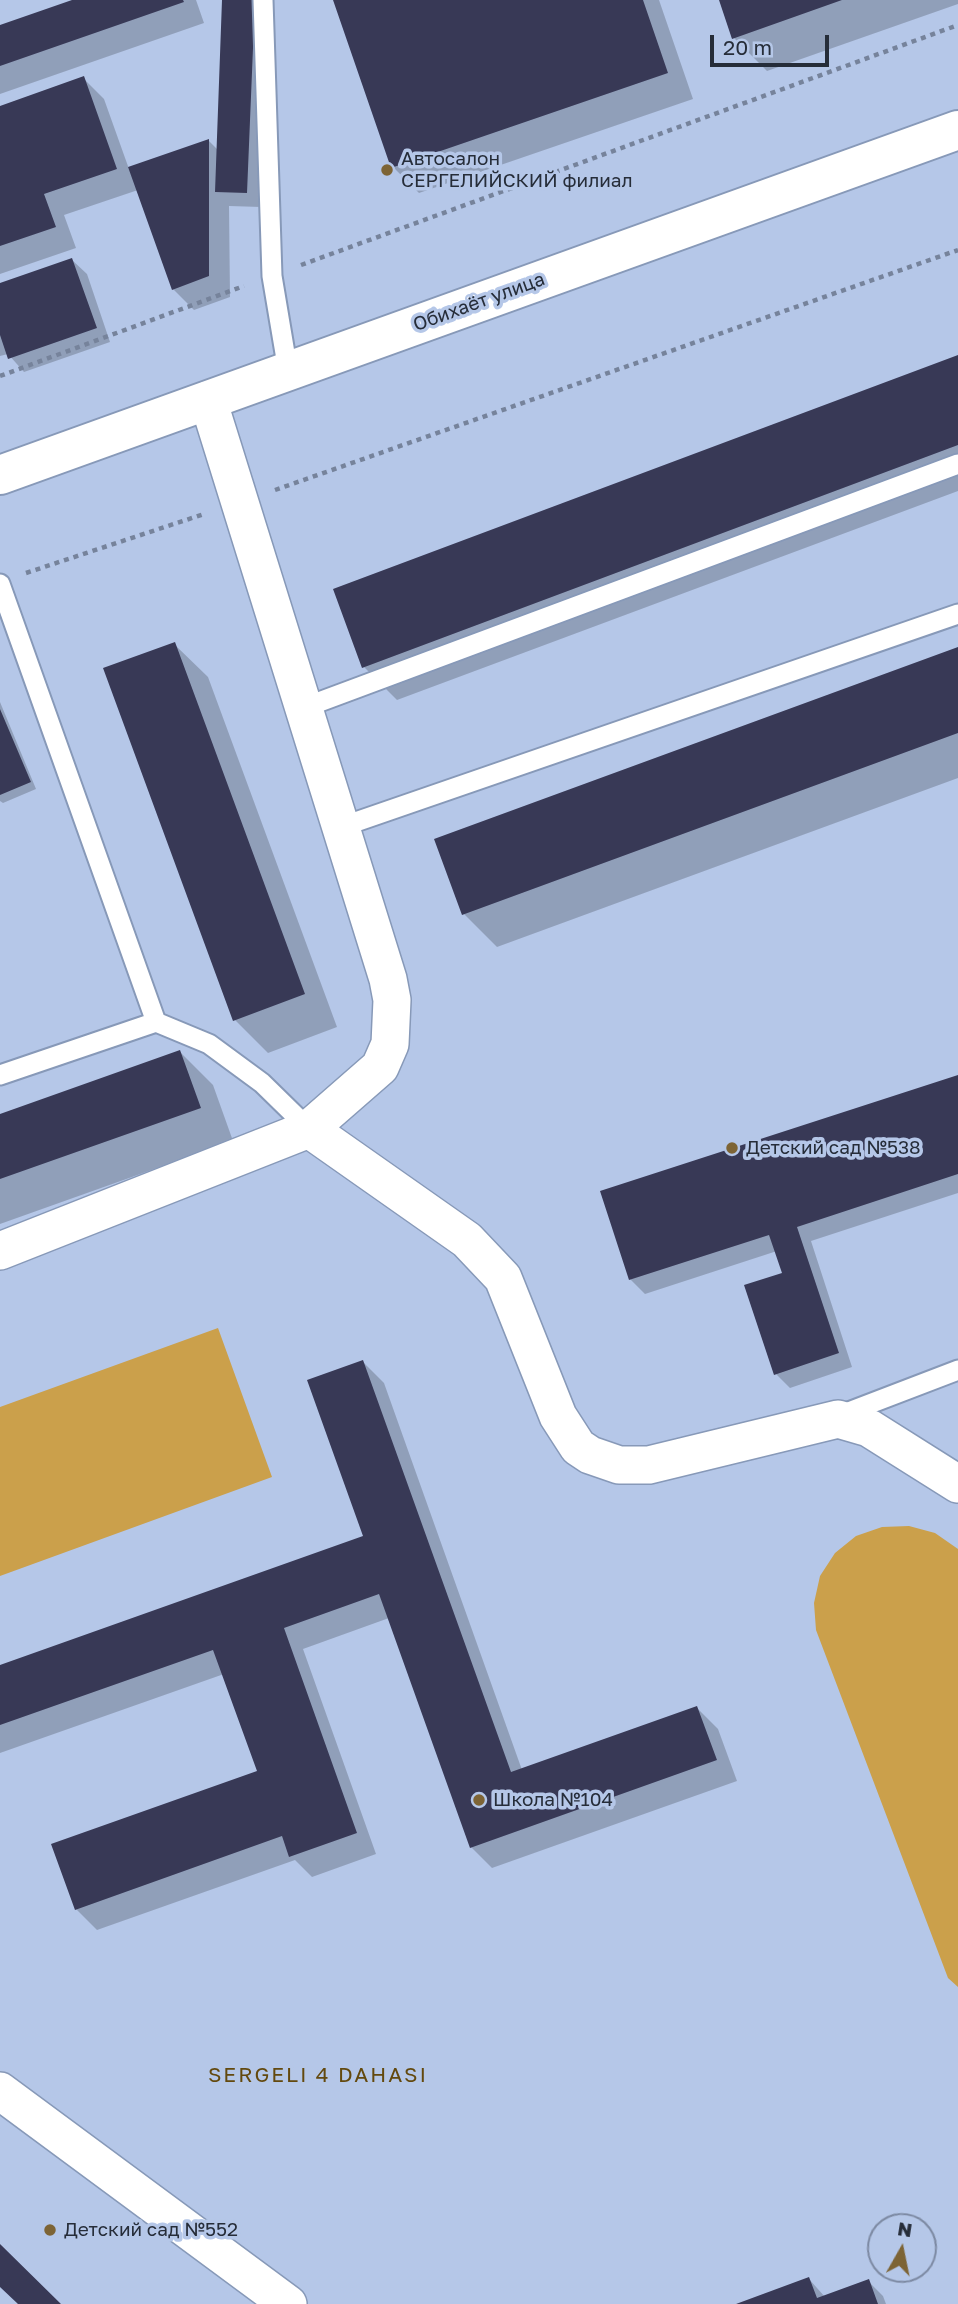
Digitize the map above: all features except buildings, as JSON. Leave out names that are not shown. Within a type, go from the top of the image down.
[{"type":"street","name":"Обихаёт улица","points":[[0,475],[958,130]]},
{"type":"street","points":[[0,1251],[309,1129],[380,1067],[390,1044],[393,1025],[388,979],[208,400]]},
{"type":"street","points":[[309,1129],[467,1240],[503,1279],[562,1423],[578,1447],[590,1455],[619,1465],[649,1465],[827,1421],[849,1420],[870,1428],[958,1483]]},
{"type":"street","points":[[0,2091],[288,2304]]},
{"type":"lane","points":[[263,0],[272,276],[288,371]]},
{"type":"lane","points":[[303,708],[958,464]]},
{"type":"lane","points":[[6,581],[156,1023]]},
{"type":"lane","points":[[341,827],[958,614]]},
{"type":"lane","points":[[0,1074],[156,1023],[209,1044],[262,1083],[309,1129]]},
{"type":"lane","points":[[827,1421],[958,1370]]},
{"type":"path","points":[[0,376],[958,25]]},
{"type":"path","points":[[6,581],[240,502],[958,250]]},
{"type":"shaded area","points":[[218,1328],[272,1477],[0,1576],[0,1407]]},
{"type":"shaded area","points":[[909,1526],[935,1533],[958,1549],[958,1987],[948,1978],[816,1630],[814,1603],[820,1576],[835,1553],[856,1536],[882,1527]]},
{"type":"place","name":"Автосалон СЕРГЕЛИЙСКИЙ филиал","points":[[387,170]]},
{"type":"place","name":"Детский сад №538","points":[[732,1148]]},
{"type":"place","name":"Школа №104","points":[[479,1800]]},
{"type":"place","name":"Детский сад №552","points":[[50,2230]]},
{"type":"district","name":"SERGELI 4 DAHASI","points":[[318,2075]]}]
